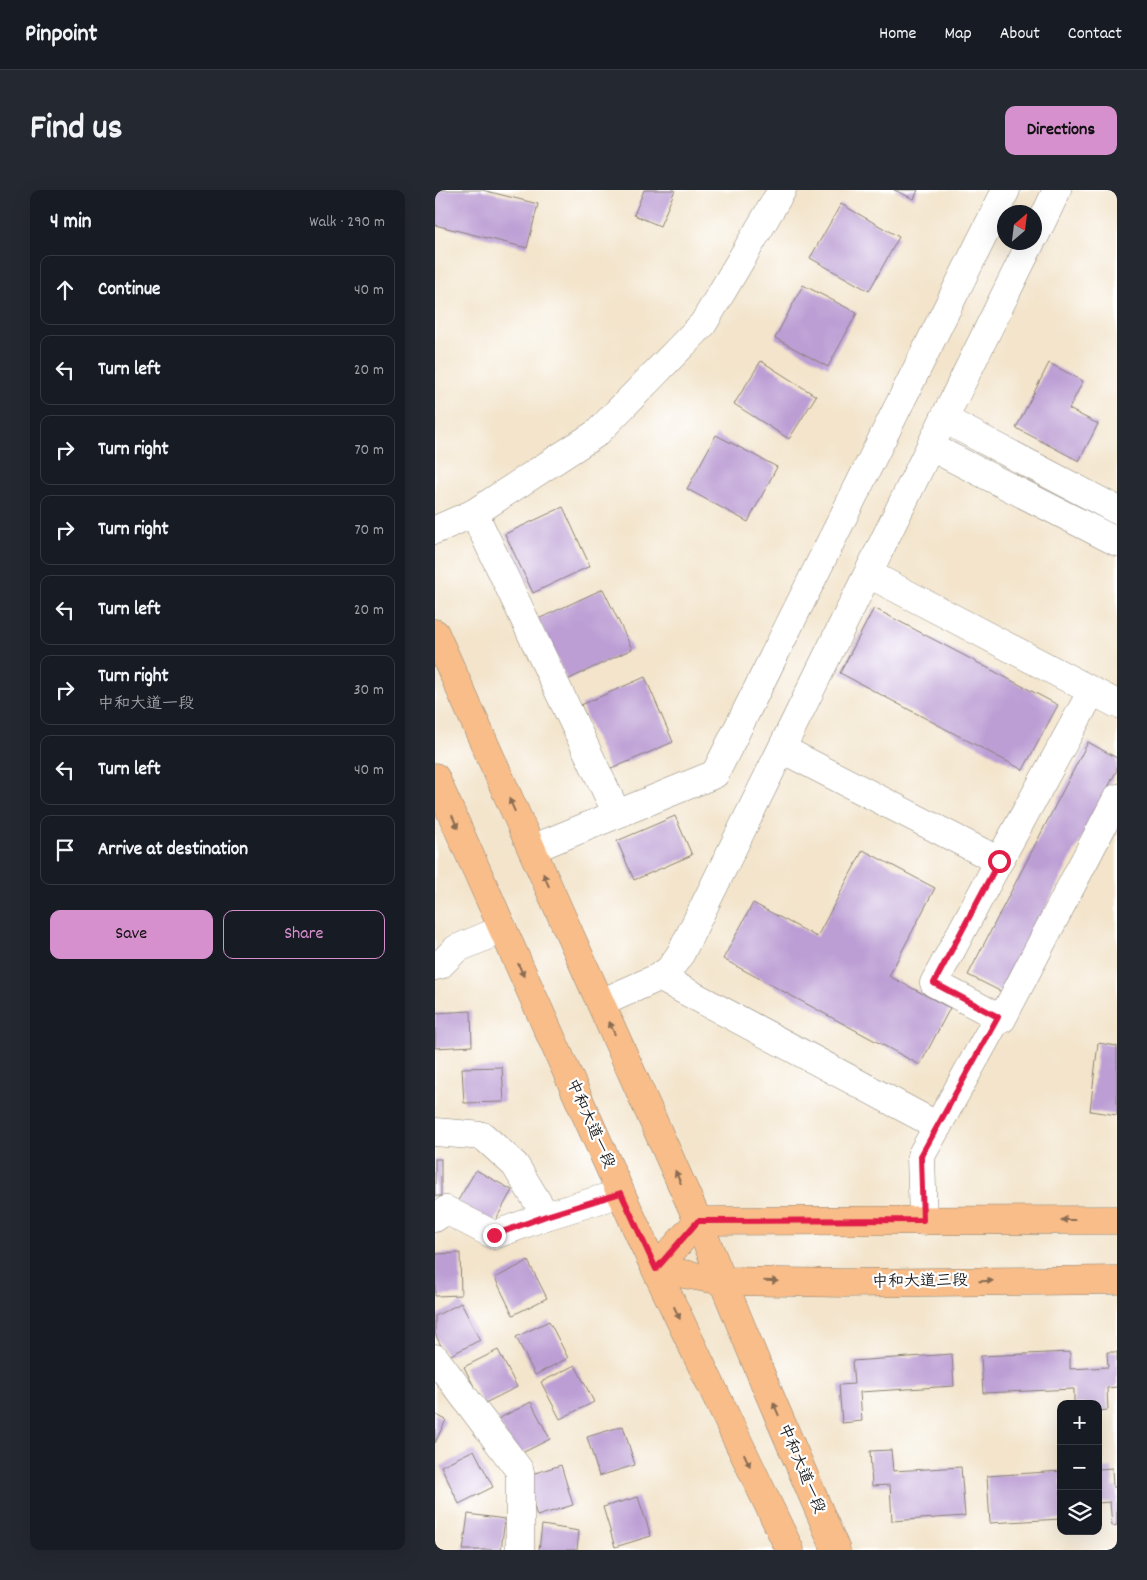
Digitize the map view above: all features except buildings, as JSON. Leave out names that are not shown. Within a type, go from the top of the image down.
[{"type":"main road","name":"中和大道一段","points":[[435,633],[698,1221],[836,1550]]},
{"type":"main road","name":"中和大道一段","points":[[435,777],[621,1193],[790,1550]]},
{"type":"main road","points":[[656,1269],[698,1221],[1117,1220]]},
{"type":"main road","name":"中和大道三段","points":[[656,1269],[723,1281],[845,1283],[1117,1280]]},
{"type":"street","points":[[435,530],[474,513],[597,433],[703,324],[782,190]]},
{"type":"street","points":[[532,849],[715,774],[1006,190]]},
{"type":"street","points":[[1042,221],[1057,190]]},
{"type":"street","points":[[601,1003],[659,977],[669,970],[681,953],[1027,250]]},
{"type":"street","points":[[944,419],[1117,510]]},
{"type":"street","points":[[931,447],[1117,542]]},
{"type":"street","points":[[474,513],[617,814]]},
{"type":"street","points":[[869,574],[1117,704]]},
{"type":"street","points":[[1092,691],[934,983],[1002,1019],[1117,798]]},
{"type":"street","points":[[782,749],[999,861]]},
{"type":"street","points":[[435,966],[440,965],[456,949],[503,929]]},
{"type":"street","points":[[659,977],[938,1126]]},
{"type":"street","points":[[923,1220],[921,1156],[998,1017]]},
{"type":"street","points":[[435,1132],[483,1136],[515,1165],[546,1216]]},
{"type":"street","points":[[435,1218],[446,1210],[494,1235],[546,1216],[621,1193]]},
{"type":"street","points":[[435,1358],[520,1471],[520,1550]]},
{"type":"route","points":[[494,1235],[546,1216],[621,1193],[656,1269],[698,1221],[923,1220],[921,1156],[998,1017],[934,983],[999,861]]}]
